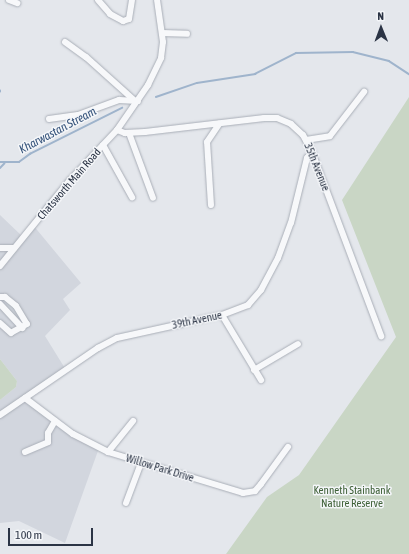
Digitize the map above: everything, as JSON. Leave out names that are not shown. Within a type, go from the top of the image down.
[{"type":"street","points":[[9,0],[17,3]]},
{"type":"street","points":[[98,0],[110,14],[123,21],[129,19],[132,0]]},
{"type":"street","name":"Chatsworth Main Road","points":[[0,266],[70,180],[117,130],[155,73],[161,58],[162,32],[157,0]]},
{"type":"street","points":[[162,32],[187,34]]},
{"type":"street","points":[[64,42],[86,57],[136,100]]},
{"type":"street","points":[[306,140],[330,136],[364,92]]},
{"type":"street","points":[[49,119],[71,117],[97,110],[119,100],[136,100]]},
{"type":"street","name":"35th Avenue","points":[[117,130],[129,133],[277,118],[291,124],[306,140],[312,152],[381,336]]},
{"type":"street","points":[[212,205],[207,142],[219,124]]},
{"type":"street","points":[[129,133],[153,198]]},
{"type":"street","points":[[103,145],[132,197]]},
{"type":"street","name":"39th Avenue","points":[[0,415],[98,348],[117,338],[222,315],[248,305],[270,275],[291,223],[306,163],[312,152]]},
{"type":"street","points":[[0,248],[14,248]]},
{"type":"street","points":[[0,297],[8,299],[26,318],[28,324],[10,333],[0,323]]},
{"type":"street","points":[[1,307],[22,328]]},
{"type":"street","points":[[222,315],[261,380]]},
{"type":"street","points":[[254,370],[298,344]]},
{"type":"street","name":"Willow Park Drive","points":[[25,398],[55,421],[108,452],[141,463],[249,493],[261,484],[288,447]]},
{"type":"street","points":[[25,452],[48,442],[48,433],[55,421]]},
{"type":"street","points":[[108,452],[133,421]]},
{"type":"street","points":[[126,503],[141,463]]},
{"type":"shaded area","points":[[0,215],[23,237],[33,225],[81,283],[63,299],[70,310],[45,336],[66,370],[25,398],[99,448],[65,543],[19,521],[0,523],[0,400],[16,387],[17,381],[0,359]]},
{"type":"green space","name":"Kenneth Stainbank Nature Reserve","points":[[409,97],[409,554],[226,554],[267,497],[299,475],[396,337],[342,200]]},
{"type":"green space","points":[[0,359],[17,381],[16,387],[0,400]]},
{"type":"waterway","name":"Kharwastan Stream","points":[[156,97],[197,83],[255,74],[296,53],[353,52],[389,61],[409,74]]},
{"type":"waterway","name":"Kharwastan Stream","points":[[0,162],[19,162],[30,154],[122,108]]},
{"type":"waterway","points":[[0,168],[4,164]]}]
